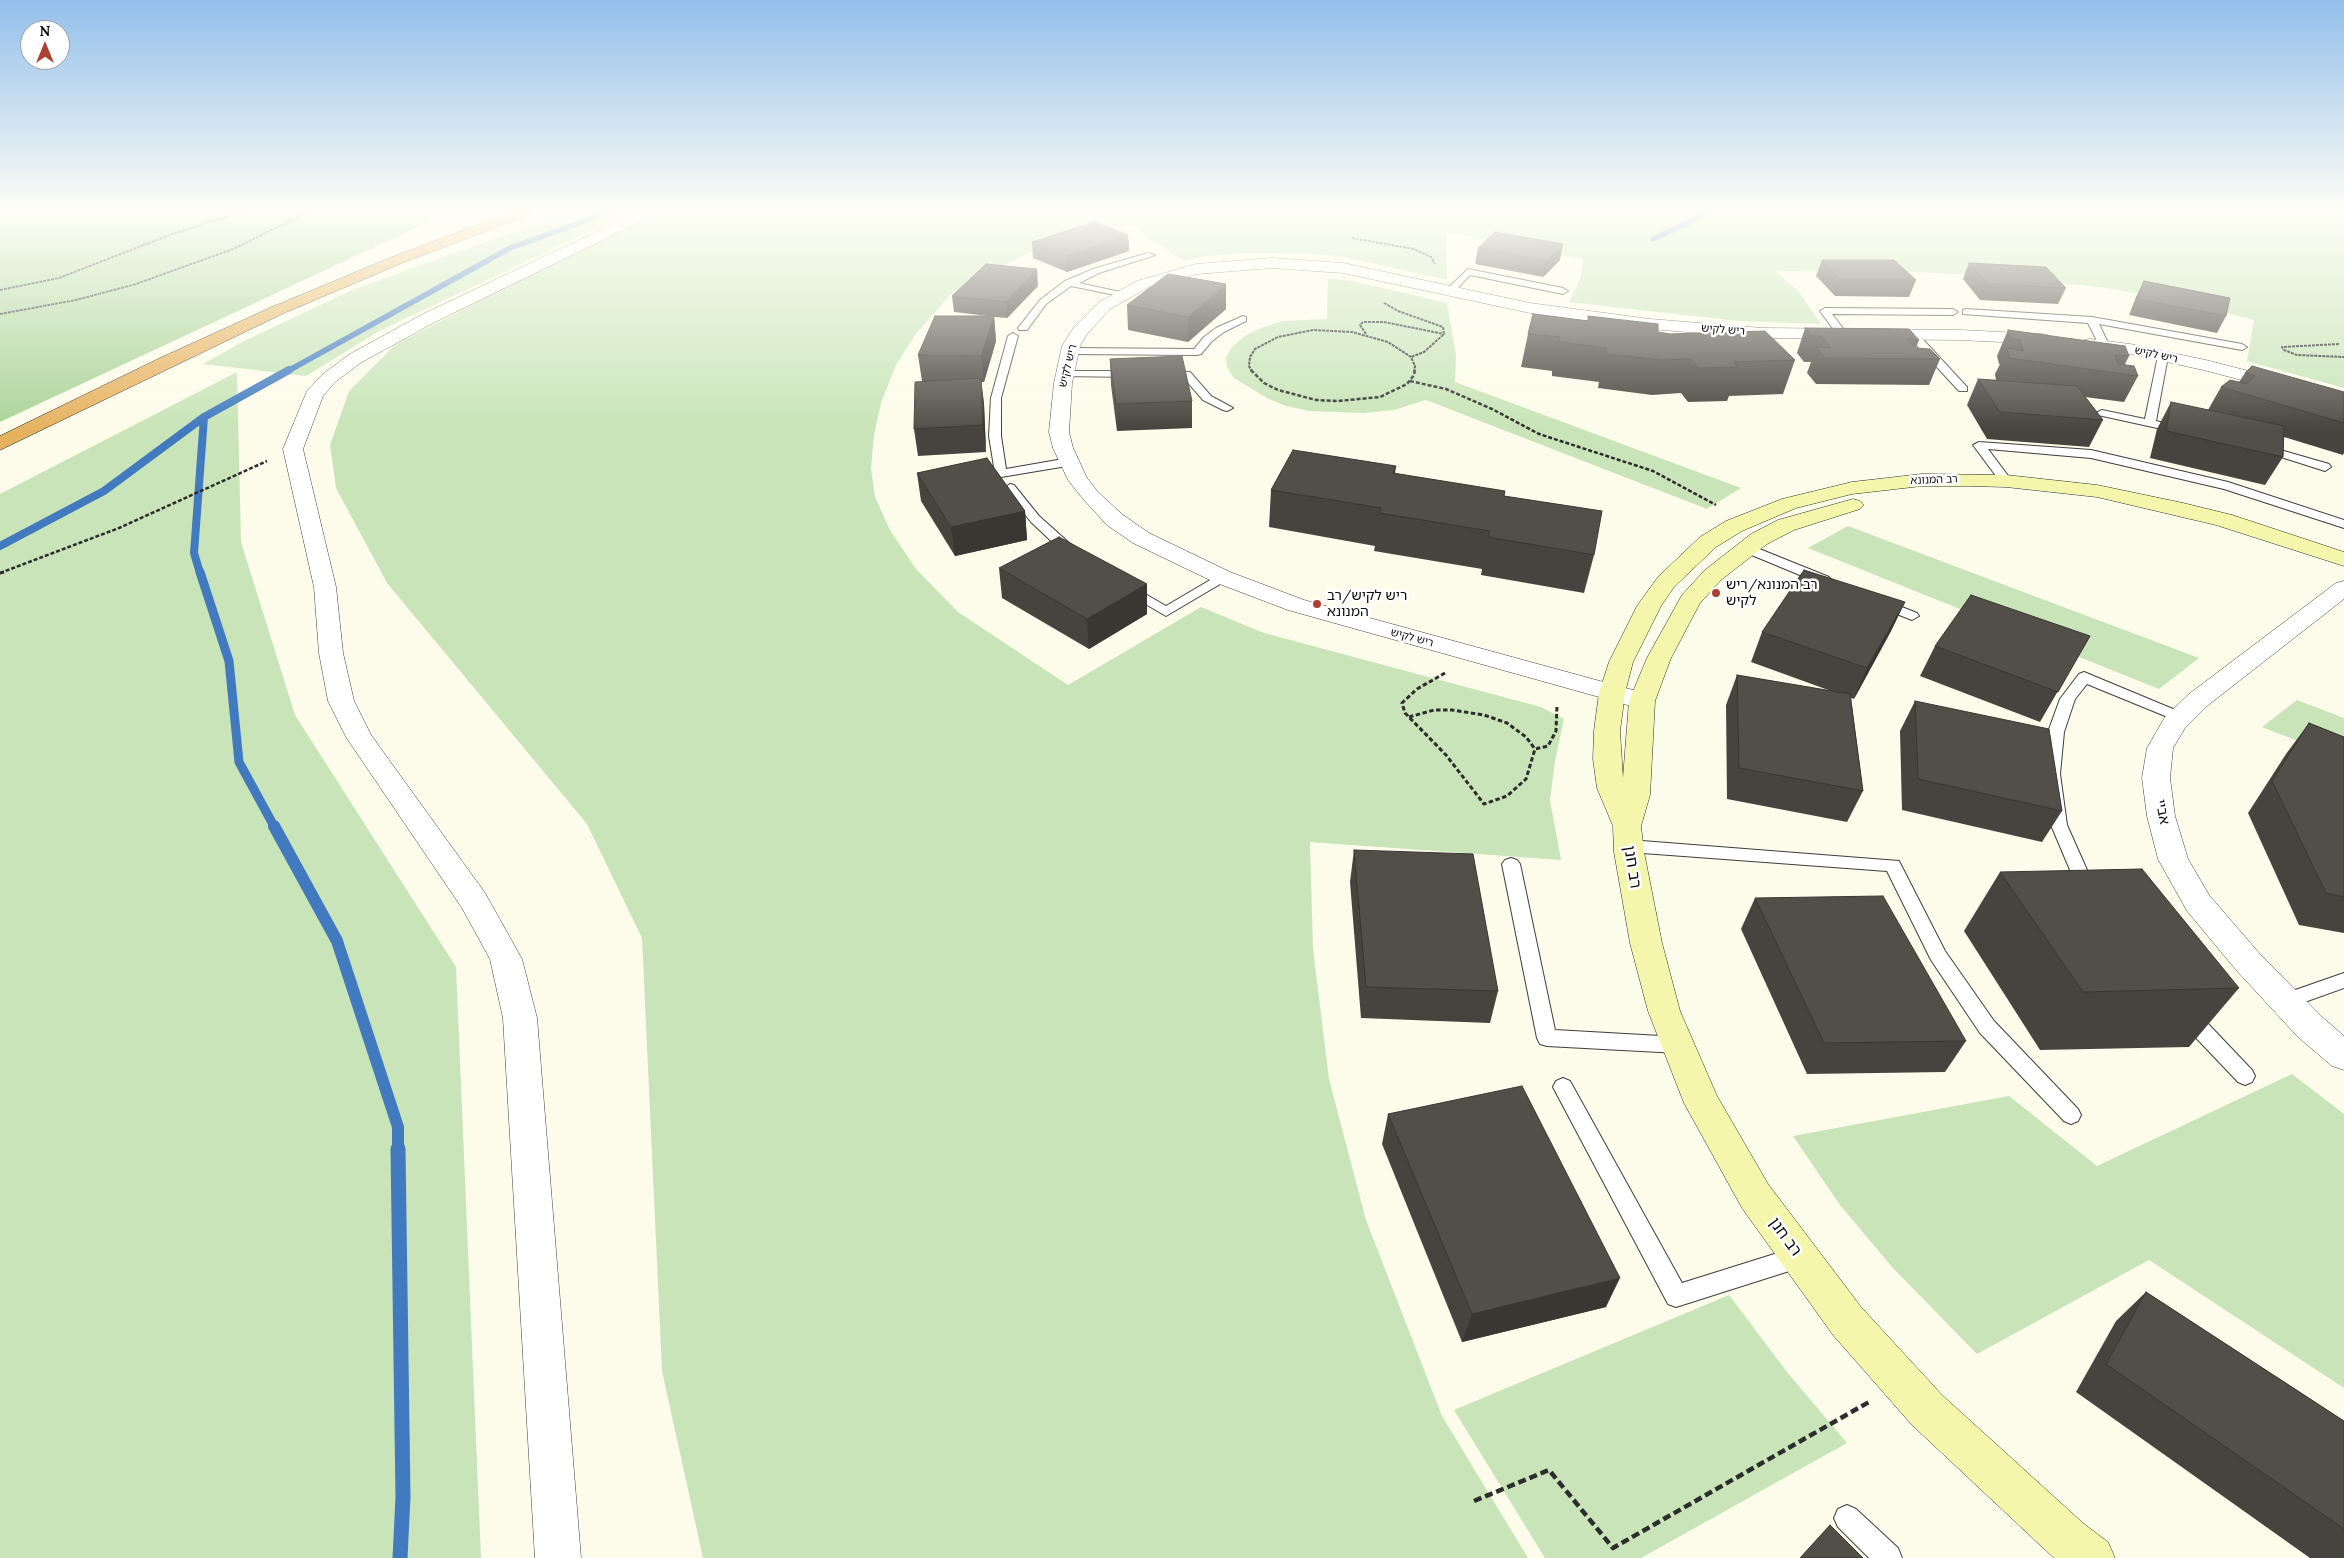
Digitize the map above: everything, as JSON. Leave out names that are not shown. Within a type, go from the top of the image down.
[{"type":"highway","points":[[0,444],[164,363],[269,314],[340,285]]},
{"type":"street","points":[[497,285],[429,318],[356,358],[329,378],[314,395],[293,449],[325,587],[330,653],[341,701],[359,737],[474,901],[506,959],[520,1018],[558,1558]]},
{"type":"street","name":"ריש לקיש","points":[[1142,285],[1122,295],[1092,317],[1080,331],[1070,351],[1064,374],[1059,432],[1069,462],[1078,480],[1114,520],[1162,549],[1222,577],[1296,605],[1642,701]]},
{"type":"street","name":"ריש לקיש","points":[[1422,285],[1530,308],[1610,320],[1720,330],[1843,335],[2005,336],[2104,345],[2164,356],[2254,377],[2344,402]]},
{"type":"street","name":"רב המנונא","points":[[1612,693],[1621,662],[1632,636],[1666,582],[1708,542],[1744,521],[1789,503],[1852,488],[1922,480],[2006,481],[2097,491],[2183,509],[2344,559]]},
{"type":"street","name":"רב המנונא","points":[[1642,701],[1659,658],[1690,600],[1713,575],[1747,548],[1786,526],[1861,503],[1938,493],[1977,492],[2079,502],[2156,516],[2226,533],[2344,570]]},
{"type":"street","name":"אביי","points":[[2344,588],[2198,700],[2174,723],[2160,748],[2156,778],[2161,816],[2173,859],[2198,903],[2248,962],[2285,1001],[2310,1027],[2344,1056]]},
{"type":"street","name":"רב חנן","points":[[1612,693],[1607,731],[1606,759],[1611,788],[1628,836],[1646,943],[1664,1011],[1702,1103],[1755,1196],[1847,1321],[1934,1417],[2068,1540],[2092,1558]]},
{"type":"street","name":"רב חנן","points":[[1628,836],[1636,795],[1642,701]]},
{"type":"lane","points":[[1024,328],[1043,302],[1066,285]]},
{"type":"lane","points":[[1076,285],[1122,295]]},
{"type":"lane","points":[[1450,291],[1456,285]]},
{"type":"lane","points":[[1532,285],[1563,291]]},
{"type":"lane","points":[[1843,335],[1825,311],[1953,312]]},
{"type":"lane","points":[[1966,312],[2092,320],[2242,347]]},
{"type":"lane","points":[[1070,351],[1197,352],[1208,339],[1220,330],[1243,319]]},
{"type":"lane","points":[[2092,320],[2104,345]]},
{"type":"lane","points":[[1913,335],[1962,389]]},
{"type":"lane","points":[[1014,336],[996,398],[995,436],[1001,473],[1069,462]]},
{"type":"lane","points":[[2150,423],[2164,356]]},
{"type":"lane","points":[[1064,374],[1186,374],[1207,398],[1228,408]]},
{"type":"lane","points":[[2102,413],[2188,431]]},
{"type":"lane","points":[[2006,481],[1979,445],[2091,454],[2228,486],[2344,524]]},
{"type":"lane","points":[[2252,446],[2325,467]]},
{"type":"lane","points":[[1010,488],[1035,519],[1064,547],[1087,564]]},
{"type":"lane","points":[[1747,548],[1838,586]]},
{"type":"lane","points":[[1117,584],[1166,612],[1222,577]]},
{"type":"lane","points":[[1866,597],[1912,616]]},
{"type":"lane","points":[[2102,905],[2079,873],[2059,825],[2052,774],[2056,732],[2068,699],[2084,677],[2180,717]]},
{"type":"lane","points":[[1628,836],[1893,865],[1938,955],[1986,1027],[2071,1115]]},
{"type":"lane","points":[[1511,864],[1547,1038],[1678,1045]]},
{"type":"lane","points":[[2285,1001],[2344,980]]},
{"type":"lane","points":[[2180,1006],[2244,1076]]},
{"type":"lane","points":[[1562,1087],[1676,1296],[1800,1257]]},
{"type":"lane","points":[[1847,1518],[1888,1558]]},
{"type":"path","points":[[0,290],[26,285]]},
{"type":"path","points":[[0,314],[76,300],[133,285]]},
{"type":"path","points":[[1375,285],[1373,289],[1381,301],[1398,311],[1443,327],[1444,334]]},
{"type":"path","points":[[1367,335],[1361,328],[1360,324],[1363,322],[1384,322],[1444,334]]},
{"type":"path","points":[[1313,330],[1332,330],[1367,335],[1388,342],[1411,357],[1415,366],[1414,375],[1410,381],[1396,391],[1380,397],[1338,401],[1316,400],[1278,390],[1254,375],[1249,366],[1250,357],[1255,349],[1278,336],[1313,330]]},
{"type":"path","points":[[1411,357],[1424,352],[1444,334]]},
{"type":"path","points":[[2339,344],[2282,347],[2284,350],[2297,355],[2344,357]]},
{"type":"path","points":[[1410,381],[1446,389],[1492,409],[1539,434],[1652,471],[1687,488],[1744,521]]},
{"type":"path","points":[[0,573],[120,528],[293,449]]},
{"type":"path","points":[[1409,717],[1434,710],[1452,710],[1484,715],[1507,723],[1526,737],[1535,749],[1526,779],[1507,796],[1484,804],[1446,755],[1405,713],[1402,703],[1417,689],[1476,656]]},
{"type":"path","points":[[1535,749],[1548,746],[1556,731],[1555,718],[1560,679]]},
{"type":"path","points":[[1474,1501],[1549,1470],[1613,1548],[1903,1383]]},
{"type":"green space","points":[[0,285],[294,285],[0,422]]},
{"type":"green space","points":[[367,285],[477,285],[381,330],[306,376],[203,364],[242,342]]},
{"type":"green space","points":[[507,285],[966,285],[950,295],[915,335],[896,365],[881,403],[874,435],[871,468],[875,497],[890,530],[916,569],[958,612],[1068,685],[1201,607],[1264,633],[1541,707],[1564,719],[1555,761],[1550,800],[1561,860],[1310,842],[1313,949],[1329,1079],[1366,1220],[1442,1416],[1528,1558],[703,1558],[662,1371],[642,938],[587,824],[387,583],[336,488],[330,445],[349,391],[395,345]]},
{"type":"green space","points":[[1328,285],[1369,285],[1447,303],[1456,355],[1455,382],[1741,488],[1707,509],[1426,400],[1394,410],[1364,413],[1309,411],[1286,406],[1267,398],[1234,378],[1227,367],[1226,357],[1233,346],[1246,335],[1263,327],[1284,321],[1327,319]]},
{"type":"green space","points":[[1577,285],[1791,285],[1799,292],[1821,324],[1738,321],[1569,302]]},
{"type":"green space","points":[[2076,285],[2344,285],[2344,388],[2247,361],[2254,320],[2179,301],[2107,288]]},
{"type":"green space","points":[[237,372],[241,542],[295,715],[456,967],[481,1558],[0,1558],[0,494]]},
{"type":"green space","points":[[1848,526],[2199,658],[2159,689],[1808,548]]},
{"type":"green space","points":[[2297,700],[2344,718],[2344,759],[2262,727]]},
{"type":"green space","points":[[2292,1074],[2344,1114],[2344,1388],[2149,1260],[1977,1354],[1892,1267],[1840,1205],[1793,1136],[2009,1096],[2097,1166]]},
{"type":"green space","points":[[1729,1295],[1787,1372],[1847,1443],[1641,1558],[1545,1558],[1454,1410]]},
{"type":"building","points":[[964,285],[1022,285],[1006,302],[952,296]]},
{"type":"building","points":[[1154,285],[1225,285],[1188,317],[1127,305]]},
{"type":"building","points":[[2001,285],[2063,285],[2066,288]]},
{"type":"building","points":[[2143,285],[2163,285],[2230,298],[2226,316],[2137,299]]},
{"type":"building","points":[[1533,314],[1588,321],[1588,316],[1658,324],[1658,332],[1670,334],[1765,331],[1795,360],[1734,362],[1738,367],[1698,368],[1691,359],[1661,360],[1606,354],[1607,348],[1559,342],[1560,337],[1528,334]]},
{"type":"building","points":[[935,316],[994,316],[981,356],[918,355]]},
{"type":"building","points":[[1805,328],[1909,329],[1919,340],[1907,339],[1916,348],[1930,349],[1940,359],[1825,358],[1816,347],[1831,348],[1821,336],[1812,336]]},
{"type":"building","points":[[2008,330],[2125,346],[2129,356],[2115,355],[2118,364],[2134,366],[2138,376],[2009,358],[2007,348],[2023,351],[2020,340],[2010,338]]},
{"type":"building","points":[[1182,356],[1192,401],[1116,404],[1110,359]]},
{"type":"building","points":[[2252,366],[2344,392],[2344,423],[2221,387],[2230,380],[2247,384],[2255,376],[2245,373]]},
{"type":"building","points":[[981,378],[983,425],[914,429],[915,382]]},
{"type":"building","points":[[1978,379],[2077,386],[2103,420],[2000,412]]},
{"type":"building","points":[[2171,402],[2284,426],[2283,457],[2166,431]]},
{"type":"building","points":[[1293,450],[1396,466],[1393,473],[1505,491],[1504,496],[1602,511],[1594,555],[1488,537],[1490,531],[1379,513],[1381,508],[1271,490]]},
{"type":"building","points":[[987,458],[1025,511],[951,527],[917,473]]},
{"type":"building","points":[[1059,537],[1147,584],[1087,619],[999,568]]},
{"type":"building","points":[[1804,570],[1905,602],[1867,668],[1762,632]]},
{"type":"building","points":[[1971,595],[2090,636],[2058,692],[1935,646]]},
{"type":"building","points":[[1737,675],[1850,694],[1863,791],[1739,768]]},
{"type":"building","points":[[1915,701],[2049,729],[2062,811],[1918,779]]},
{"type":"building","points":[[2309,723],[2344,737],[2344,897],[2326,893],[2272,781]]},
{"type":"building","points":[[1354,850],[1473,854],[1498,991],[1366,987]]},
{"type":"building","points":[[2142,869],[2239,988],[2083,992],[2000,872]]},
{"type":"building","points":[[1883,896],[1966,1041],[1824,1043],[1755,898]]},
{"type":"building","points":[[1522,1086],[1620,1278],[1472,1314],[1388,1114]]},
{"type":"building","points":[[2146,1292],[2344,1421],[2344,1529],[2106,1364]]},
{"type":"building","points":[[1830,1525],[1863,1558],[1800,1558]]},
{"type":"waterway","points":[[286,372],[444,285]]},
{"type":"waterway","points":[[204,417],[289,370]]},
{"type":"waterway","points":[[0,546],[104,491],[204,417]]},
{"type":"waterway","points":[[200,573],[194,553],[204,417]]},
{"type":"waterway","points":[[200,572],[229,661],[239,762],[275,828]]},
{"type":"waterway","points":[[274,826],[337,941],[398,1127],[398,1149]]},
{"type":"waterway","points":[[398,1149],[403,1497],[400,1558]]},
{"type":"place","name":"רב המנונא/ריש לקיש","points":[[1716,593]]},
{"type":"place","name":"ריש לקיש/רב המנונא","points":[[1317,604]]}]
